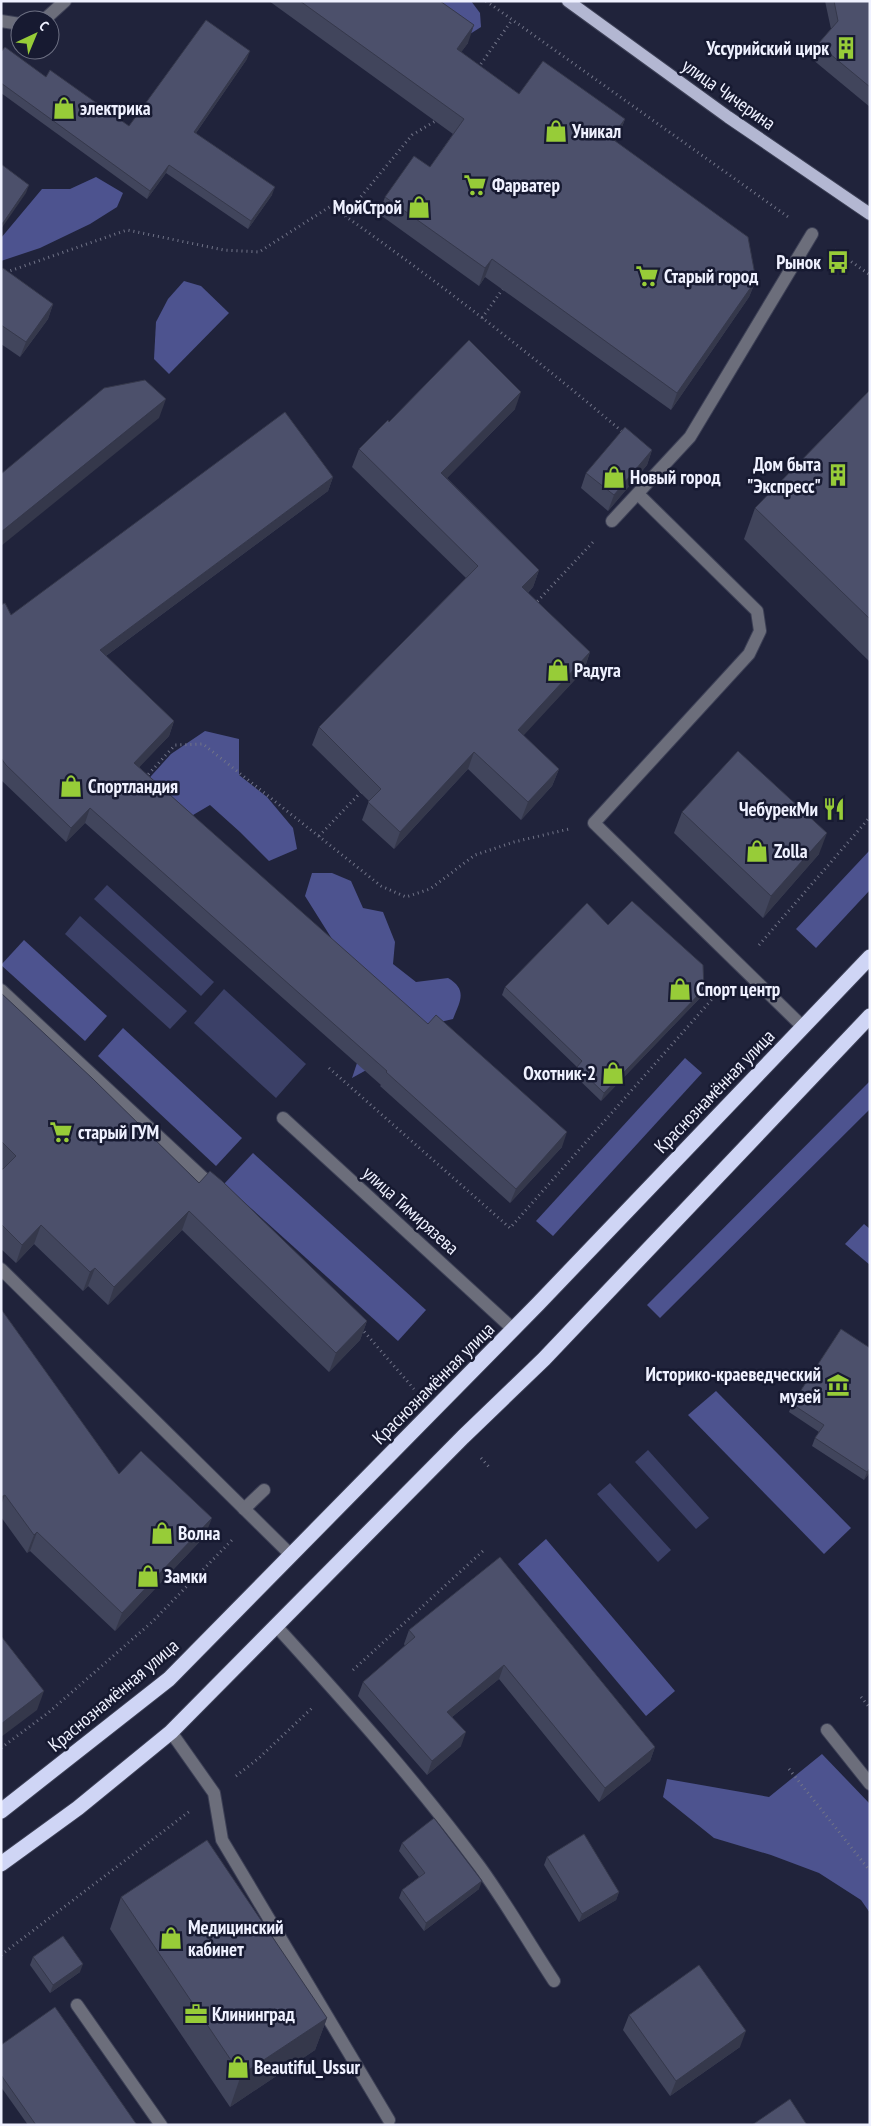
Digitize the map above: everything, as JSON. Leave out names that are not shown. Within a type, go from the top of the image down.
[{"type":"highway","name":"Краснознамённая улица","points":[[1,1811],[169,1679],[513,1329],[870,957]]},
{"type":"highway","points":[[1,1864],[78,1808],[171,1732],[463,1437],[544,1359],[870,1016]]},
{"type":"main road","name":"улица Чичерина","points":[[568,1],[728,118],[870,214]]},
{"type":"street","points":[[55,10],[65,1]]},
{"type":"street","points":[[612,521],[690,437],[812,234]]},
{"type":"street","points":[[638,494],[756,611],[760,631],[749,654],[594,823],[803,1027]]},
{"type":"street","points":[[1,990],[217,1192]]},
{"type":"street","name":"улица Тимирязева","points":[[283,1118],[513,1329]]},
{"type":"street","points":[[1,1269],[291,1555]]},
{"type":"street","points":[[244,1508],[264,1490]]},
{"type":"street","points":[[277,1627],[427,1798],[481,1868],[554,1981]]},
{"type":"street","points":[[827,1730],[870,1784]]},
{"type":"street","points":[[171,1732],[214,1793],[222,1840],[389,2120]]},
{"type":"street","points":[[77,2005],[161,2125]]},
{"type":"path","points":[[486,1],[870,275]]},
{"type":"path","points":[[473,74],[512,20]]},
{"type":"path","points":[[345,216],[412,135],[437,120],[443,112]]},
{"type":"path","points":[[1,274],[127,230],[224,250],[259,252],[331,206],[482,318],[574,390],[626,434]]},
{"type":"path","points":[[482,318],[511,278]]},
{"type":"path","points":[[532,607],[612,521]]},
{"type":"path","points":[[142,782],[175,745],[203,744],[381,886],[406,896],[430,889],[475,855],[514,842],[594,823]]},
{"type":"path","points":[[319,836],[366,786]]},
{"type":"path","points":[[329,1068],[510,1228],[870,817]]},
{"type":"path","points":[[356,1324],[370,1337],[434,1410]]},
{"type":"path","points":[[463,1437],[490,1468]]},
{"type":"path","points":[[1,1748],[48,1713],[152,1622],[254,1518]]},
{"type":"path","points":[[1,1955],[259,1758],[484,1550]]},
{"type":"path","points":[[861,1697],[870,1708]]},
{"type":"path","points":[[789,1769],[870,1871]]},
{"type":"shaded area","points":[[425,1],[471,1],[480,13],[481,27],[470,34]]},
{"type":"shaded area","points":[[96,177],[123,193],[117,207],[90,224],[40,248],[1,261],[1,238],[42,189],[70,189]]},
{"type":"shaded area","points":[[184,281],[201,286],[229,313],[169,374],[154,359],[156,322],[168,299]]},
{"type":"shaded area","points":[[205,731],[239,739],[239,775],[267,797],[293,828],[297,849],[269,861],[210,805],[188,818],[143,785],[171,754]]},
{"type":"shaded area","points":[[870,850],[870,890],[816,948],[796,929]]},
{"type":"shaded area","points":[[312,873],[332,873],[351,881],[363,908],[383,912],[395,942],[393,964],[416,982],[448,978],[458,987],[461,996],[453,1019],[423,1026],[397,1053],[352,1078],[359,1057],[332,939],[305,896]]},
{"type":"shaded area","points":[[107,885],[214,982],[201,996],[94,899]]},
{"type":"shaded area","points":[[80,916],[187,1011],[170,1029],[65,934]]},
{"type":"shaded area","points":[[24,940],[107,1016],[85,1041],[1,965]]},
{"type":"shaded area","points":[[224,989],[306,1064],[276,1098],[194,1023]]},
{"type":"shaded area","points":[[123,1028],[242,1138],[216,1166],[98,1056]]},
{"type":"shaded area","points":[[685,1058],[702,1073],[553,1236],[536,1221]]},
{"type":"shaded area","points":[[870,1081],[870,1109],[660,1318],[647,1305]]},
{"type":"shaded area","points":[[253,1153],[426,1310],[398,1341],[224,1184]]},
{"type":"shaded area","points":[[864,1224],[870,1229],[870,1265],[845,1244]]},
{"type":"shaded area","points":[[716,1391],[851,1528],[824,1554],[688,1415]]},
{"type":"shaded area","points":[[648,1450],[709,1518],[696,1529],[635,1462]]},
{"type":"shaded area","points":[[610,1483],[671,1550],[658,1562],[597,1494]]},
{"type":"shaded area","points":[[546,1539],[675,1691],[646,1716],[518,1564]]},
{"type":"shaded area","points":[[822,1754],[870,1804],[870,1913],[861,1900],[819,1873],[771,1855],[714,1838],[663,1797],[667,1779],[769,1797]]},
{"type":"building","points":[[300,1],[440,1],[474,25],[457,49],[519,94],[543,61],[625,119],[611,138],[748,237],[756,280],[677,393],[492,259],[485,268],[385,197],[414,156],[430,167],[464,119]]},
{"type":"building","name":"Уссурийский цирк","points":[[834,1],[870,1],[870,87],[818,44],[838,21]]},
{"type":"building","points":[[206,20],[250,51],[194,132],[275,187],[251,221],[169,165],[150,191],[1,83],[1,52],[5,47],[10,51],[10,60],[23,60],[46,77],[50,70],[129,126]]},
{"type":"building","points":[[1,164],[29,185],[3,223],[1,222]]},
{"type":"building","points":[[3,268],[53,304],[26,342],[1,325],[1,271]]},
{"type":"building","points":[[469,340],[521,392],[441,473],[539,570],[522,587],[590,652],[518,730],[559,769],[528,802],[474,752],[400,832],[368,802],[381,789],[319,727],[478,566],[359,449],[388,420],[389,422]]},
{"type":"building","points":[[145,380],[166,399],[1,532],[1,474],[104,388]]},
{"type":"building","name":"Дом быта \"Экспресс\"","points":[[870,390],[870,619],[755,508]]},
{"type":"building","points":[[285,412],[333,477],[100,650],[174,721],[134,763],[428,1024],[436,1015],[567,1132],[516,1189],[387,1071],[90,808],[71,828],[1,758],[1,605],[5,603],[11,615]]},
{"type":"building","name":"Новый город","points":[[625,427],[652,450],[614,495],[586,473]]},
{"type":"building","points":[[738,751],[827,833],[771,896],[682,812]]},
{"type":"building","points":[[632,901],[703,965],[704,989],[604,1093],[577,1067],[582,1061],[505,987],[587,903],[608,925]]},
{"type":"building","points":[[1,993],[92,1078],[199,1183],[210,1171],[367,1321],[336,1353],[189,1211],[114,1287],[95,1268],[90,1272],[41,1225],[22,1245],[1,1224],[1,1171],[16,1156],[1,1141]]},
{"type":"building","points":[[1,1309],[119,1474],[141,1451],[212,1518],[122,1613],[37,1532],[34,1535],[5,1495],[1,1497]]},
{"type":"building","name":"Историко-краеведческий музей","points":[[841,1329],[870,1348],[870,1468],[867,1472],[815,1438],[824,1425],[792,1404]]},
{"type":"building","points":[[500,1557],[655,1747],[605,1788],[504,1665],[447,1712],[466,1732],[432,1761],[363,1682],[415,1637],[409,1630]]},
{"type":"building","points":[[1,1636],[44,1691],[1,1724]]},
{"type":"building","points":[[434,1818],[482,1881],[426,1923],[402,1890],[425,1873],[402,1843]]},
{"type":"building","points":[[584,1834],[619,1892],[582,1914],[547,1857]]},
{"type":"building","points":[[207,1840],[327,2018],[241,2075],[121,1897]]},
{"type":"building","points":[[63,1936],[83,1964],[53,1985],[33,1957]]},
{"type":"building","points":[[699,1965],[746,2031],[676,2081],[629,2015]]},
{"type":"building","points":[[55,2007],[137,2125],[36,2125],[1,2075],[1,2045]]},
{"type":"building","points":[[790,2099],[807,2125],[752,2125]]},
{"type":"place","name":"Уссурийский цирк","points":[[846,48]]},
{"type":"place","name":"электрика","points":[[64,108]]},
{"type":"place","name":"Уникал","points":[[556,131]]},
{"type":"place","name":"Фарватер","points":[[475,185]]},
{"type":"place","name":"МойСтрой","points":[[419,207]]},
{"type":"place","name":"Рынок","points":[[838,262]]},
{"type":"place","name":"Старый город","points":[[647,276]]},
{"type":"place","name":"Дом быта \"Экспресс\"","points":[[838,475]]},
{"type":"place","name":"Новый город","points":[[614,477]]},
{"type":"place","name":"Радуга","points":[[558,670]]},
{"type":"place","name":"Спортландия","points":[[71,786]]},
{"type":"place","name":"ЧебурекМи","points":[[834,809]]},
{"type":"place","name":"Zolla","points":[[757,851]]},
{"type":"place","name":"Спорт центр","points":[[680,989]]},
{"type":"place","name":"Охотник-2","points":[[613,1073]]},
{"type":"place","name":"старый ГУМ","points":[[61,1132]]},
{"type":"place","name":"Историко-краеведческий музей","points":[[838,1385]]},
{"type":"place","name":"Волна","points":[[162,1533]]},
{"type":"place","name":"Замки","points":[[148,1576]]},
{"type":"place","name":"Медицинский кабинет","points":[[171,1938]]},
{"type":"place","name":"Клининград","points":[[196,2014]]},
{"type":"place","name":"Beautiful_Ussur","points":[[238,2067]]}]
